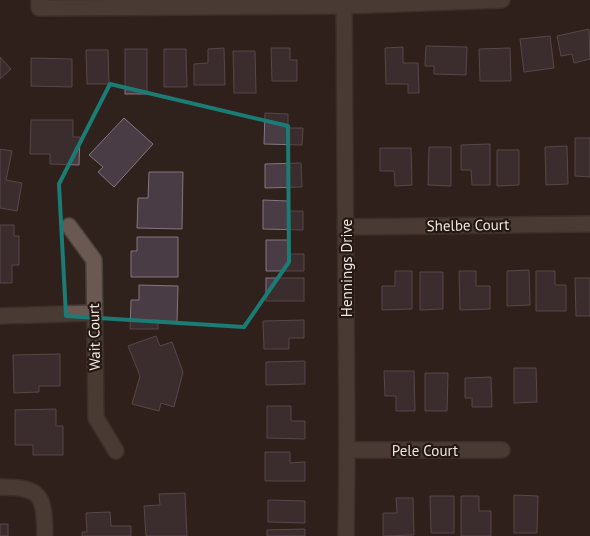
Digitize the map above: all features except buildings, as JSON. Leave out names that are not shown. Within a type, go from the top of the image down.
[{"type":"street","points":[[39,0],[39,8],[502,0]]},
{"type":"street","name":"Hennings Drive","points":[[344,3],[346,536]]},
{"type":"street","name":"Shelbe Court","points":[[345,227],[590,224]]},
{"type":"street","name":"Wait Court","points":[[69,226],[94,260],[96,418],[116,451]]},
{"type":"street","points":[[0,316],[94,313]]},
{"type":"street","name":"Pele Court","points":[[347,450],[502,450]]},
{"type":"street","points":[[0,487],[22,487],[34,492],[44,506],[45,536]]},
{"type":"highlighted area","points":[[110,84],[288,126],[289,262],[244,327],[66,316],[59,184]]}]
